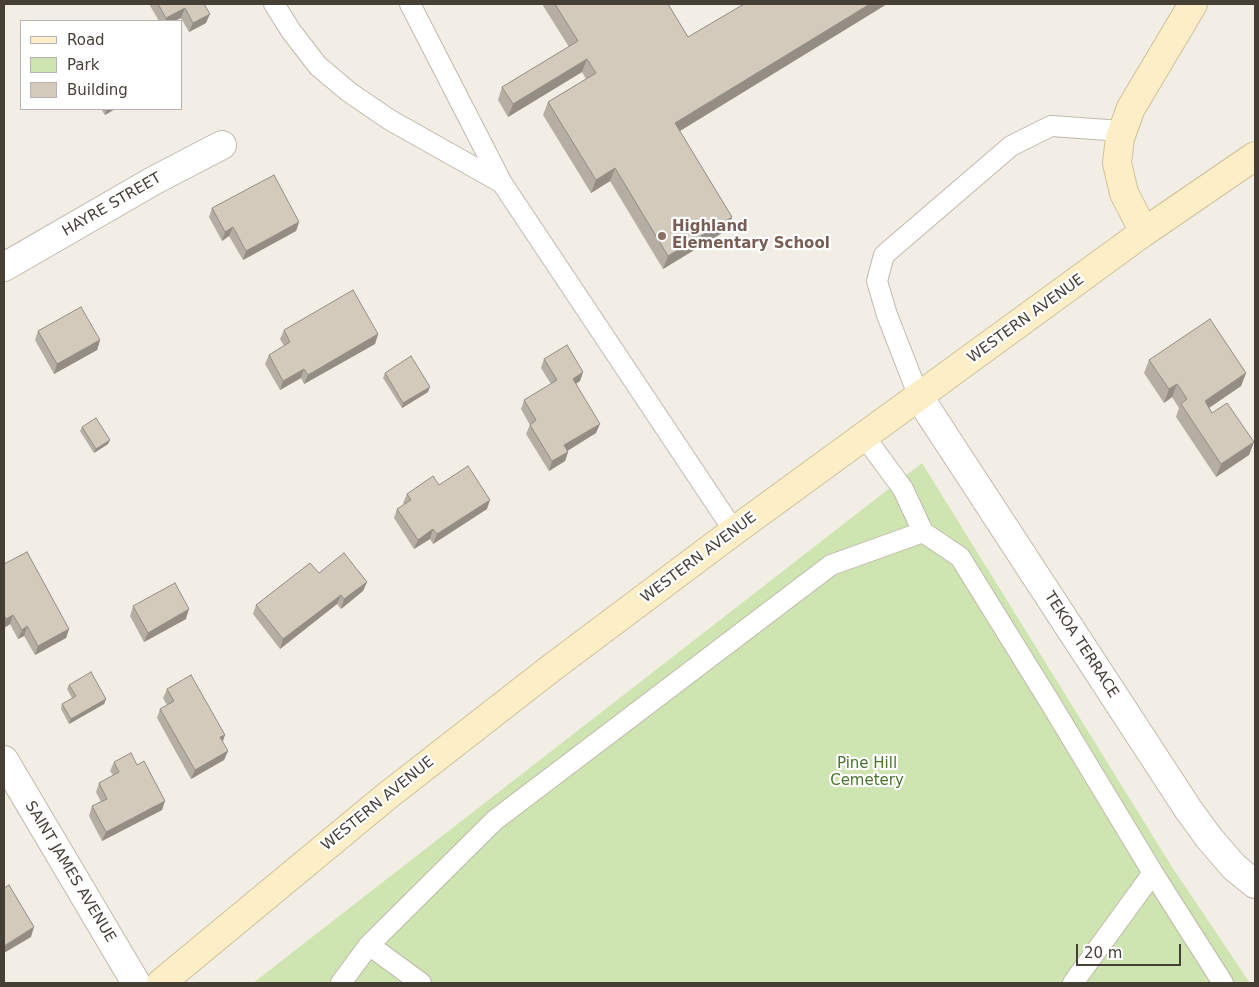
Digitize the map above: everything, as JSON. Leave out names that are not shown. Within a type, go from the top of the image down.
[{"type":"main road","points":[[1144,232],[1124,193],[1117,163],[1120,138],[1131,108],[1192,4]]},
{"type":"main road","name":"WESTERN AVENUE","points":[[161,983],[437,756],[864,436],[1144,232],[1255,156]]},
{"type":"street","name":"HAYRE STREET","points":[[4,267],[222,145]]},
{"type":"street","name":"TEKOA TERRACE","points":[[919,397],[1188,809],[1209,838],[1234,866],[1255,884]]},
{"type":"street","name":"SAINT JAMES AVENUE","points":[[4,760],[136,983]]},
{"type":"lane","points":[[274,4],[318,66],[349,92],[390,120],[502,183]]},
{"type":"lane","points":[[410,4],[502,183],[734,532]]},
{"type":"lane","points":[[919,397],[887,315],[877,281],[884,255],[1011,146],[1052,126],[1122,131]]},
{"type":"lane","points":[[864,436],[903,488],[923,532],[960,558],[1153,873],[1223,983]]},
{"type":"lane","points":[[341,983],[369,945],[495,820],[831,565],[923,532]]},
{"type":"lane","points":[[1073,983],[1153,873]]},
{"type":"lane","points":[[369,945],[421,983]]},
{"type":"green space","name":"Pine Hill Cemetery","points":[[922,463],[1172,867],[1250,983],[253,983]]},
{"type":"building","points":[[158,4],[204,4],[210,14],[193,23],[185,8],[166,18]]},
{"type":"building","points":[[555,4],[668,4],[688,37],[744,4],[870,4],[675,123],[732,217],[668,256],[615,168],[596,180],[548,102],[596,73],[587,59],[513,104],[502,87],[578,41]]},
{"type":"building","points":[[274,175],[299,222],[246,251],[233,227],[225,232],[212,208]]},
{"type":"building","points":[[353,290],[378,334],[308,375],[304,369],[283,381],[269,355],[290,342],[284,330]]},
{"type":"building","points":[[81,307],[100,340],[57,364],[38,331]]},
{"type":"building","points":[[1210,319],[1246,373],[1205,401],[1212,413],[1227,403],[1254,442],[1221,464],[1181,404],[1187,399],[1177,384],[1169,389],[1149,360]]},
{"type":"building","points":[[567,345],[583,372],[573,379],[600,424],[564,445],[568,452],[552,461],[530,425],[536,420],[524,400],[557,380],[544,359]]},
{"type":"building","points":[[411,356],[430,387],[403,403],[385,373]]},
{"type":"building","points":[[96,418],[110,440],[96,449],[82,427]]},
{"type":"building","points":[[468,466],[490,500],[437,534],[433,529],[418,540],[397,509],[411,500],[407,494],[433,476],[439,485]]},
{"type":"building","points":[[27,552],[69,629],[38,646],[27,626],[22,630],[13,615],[6,619],[4,615],[4,564]]},
{"type":"building","points":[[344,553],[367,582],[344,599],[341,595],[283,639],[256,605],[310,563],[319,573]]},
{"type":"building","points":[[175,583],[189,609],[148,633],[133,606]]},
{"type":"building","points":[[91,672],[106,699],[71,719],[62,704],[76,696],[69,685]]},
{"type":"building","points":[[191,675],[225,735],[220,737],[228,751],[195,770],[160,709],[174,701],[167,689]]},
{"type":"building","points":[[131,753],[137,765],[144,761],[165,801],[106,832],[92,806],[107,799],[99,783],[119,772],[114,762]]},
{"type":"building","points":[[9,885],[34,927],[4,946],[4,888]]},
{"type":"place","name":"Highland Elementary School","points":[[662,236]]}]
